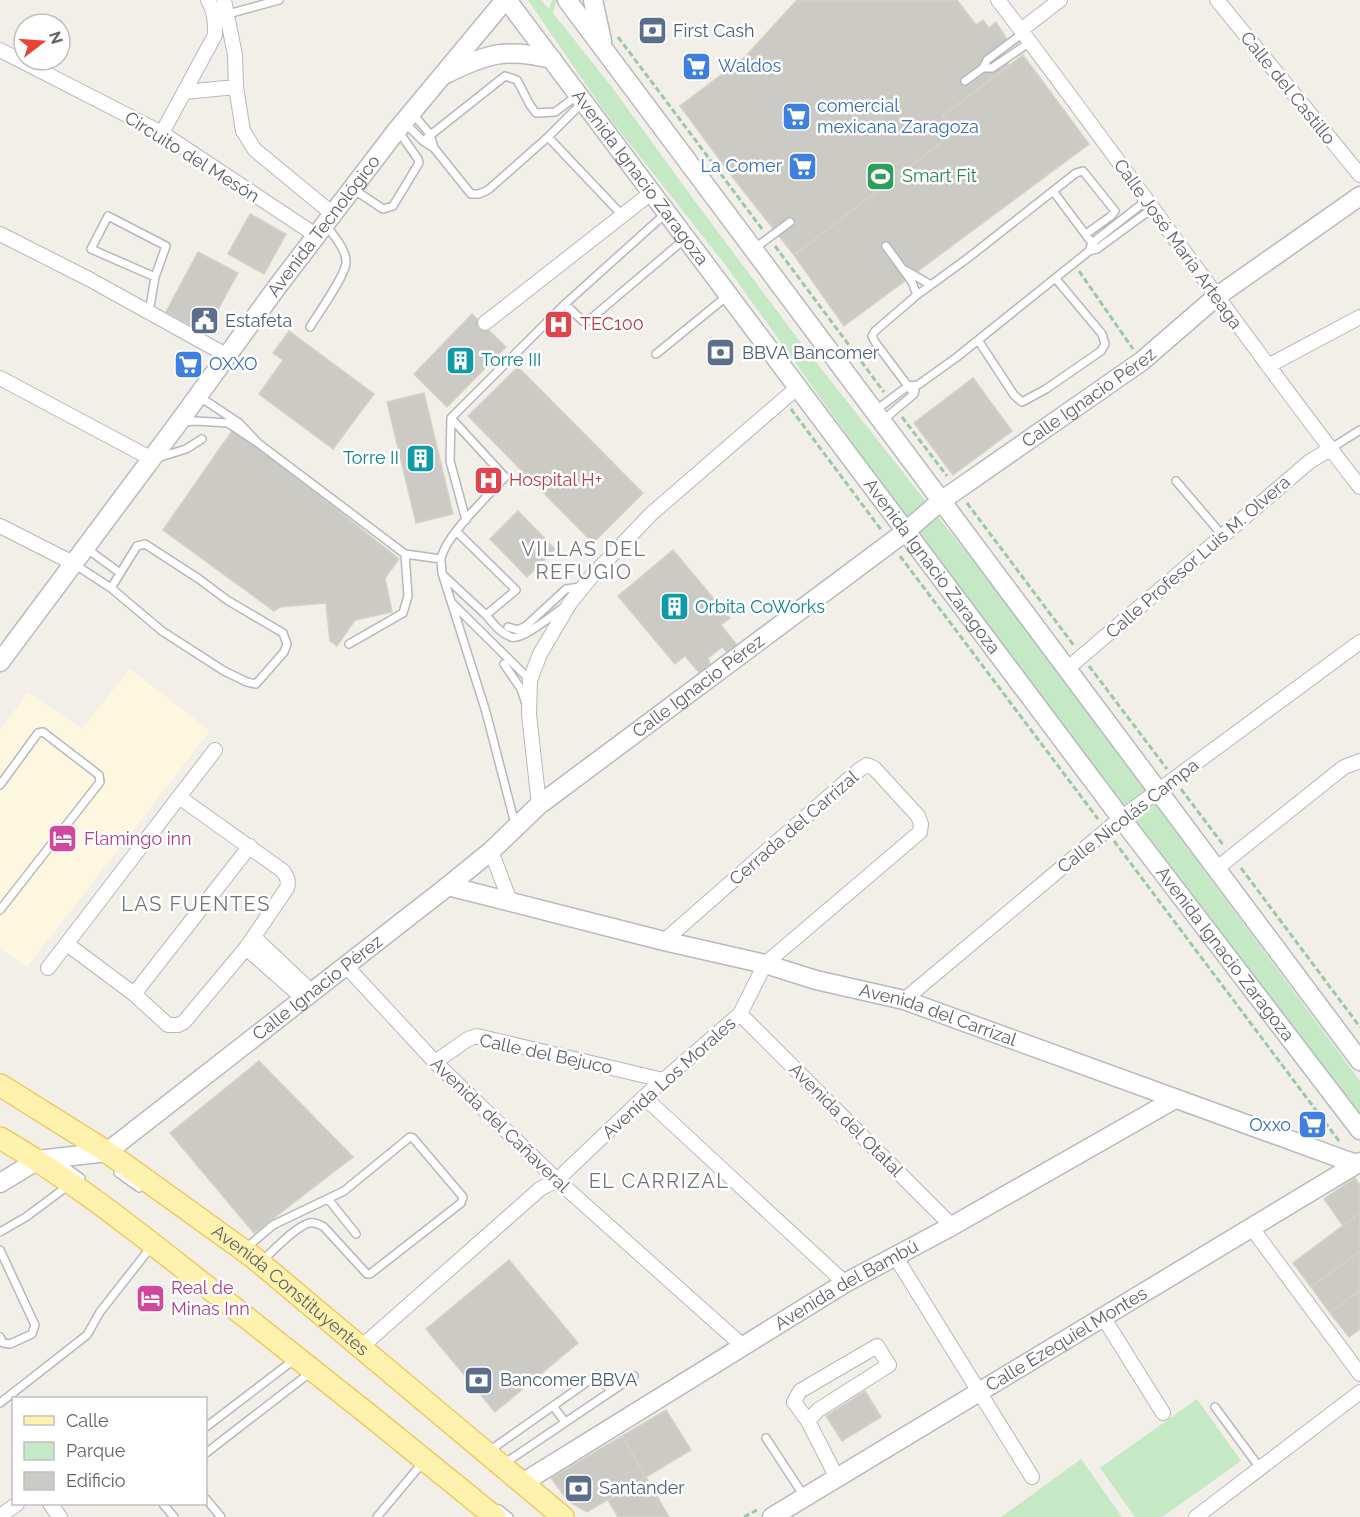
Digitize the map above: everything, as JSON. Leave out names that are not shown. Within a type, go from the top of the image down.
[{"type":"main road","name":"Avenida Constituyentes","points":[[0,1085],[99,1156],[251,1256],[524,1482],[563,1517]]},
{"type":"main road","points":[[0,1138],[46,1157],[153,1245],[493,1509]]},
{"type":"street","points":[[162,133],[215,35],[215,21],[208,0]]},
{"type":"street","points":[[224,0],[236,55],[236,87],[243,131],[255,150],[325,225]]},
{"type":"street","name":"Avenida Ignacio Zaragoza","points":[[506,0],[728,295],[791,393],[905,532],[1360,1130]]},
{"type":"street","name":"Avenida Tecnológico","points":[[0,662],[228,357],[277,286],[439,77],[506,0]]},
{"type":"street","points":[[567,0],[1360,1061]]},
{"type":"street","points":[[593,0],[605,52]]},
{"type":"street","name":"Calle José María Arteaga","points":[[998,0],[1330,449],[1358,479]]},
{"type":"street","points":[[1025,35],[1060,0]]},
{"type":"street","name":"Calle del Castillo","points":[[1217,0],[1360,175]]},
{"type":"street","name":"Circuito del Mesón","points":[[0,50],[162,133],[325,225]]},
{"type":"street","points":[[439,77],[473,60],[508,52],[552,59]]},
{"type":"street","points":[[184,92],[236,87]]},
{"type":"street","points":[[485,322],[651,193]]},
{"type":"street","name":"Calle Ignacio Pérez","points":[[99,1156],[448,886],[491,851],[539,805],[905,532],[941,501],[1142,361],[1216,297],[1360,196]]},
{"type":"street","points":[[0,234],[89,279],[228,357]]},
{"type":"street","points":[[1268,366],[1360,317]]},
{"type":"street","points":[[0,378],[152,459]]},
{"type":"street","points":[[539,805],[529,714],[530,680],[540,654],[570,603],[651,514],[791,393]]},
{"type":"street","name":"Calle Profesor Luis M. Olvera","points":[[1067,669],[1309,462],[1330,449]]},
{"type":"street","points":[[0,526],[73,563]]},
{"type":"street","name":"Calle Nicolás Campa","points":[[904,1000],[1121,818],[1360,642]]},
{"type":"street","points":[[48,968],[214,750]]},
{"type":"street","points":[[1216,869],[1344,767],[1360,761]]},
{"type":"street","name":"Cerrada del Carrizal","points":[[664,941],[859,770],[867,765],[874,768],[918,816],[921,824],[920,832],[765,964]]},
{"type":"street","points":[[67,944],[134,994],[168,1025],[178,1025],[184,1022],[250,943],[289,883],[284,871],[178,797]]},
{"type":"street","points":[[134,994],[250,846]]},
{"type":"street","points":[[491,851],[510,901]]},
{"type":"street","name":"Avenida del Carrizal","points":[[448,886],[765,964],[816,980],[904,1000],[1358,1163]]},
{"type":"street","points":[[250,943],[308,996]]},
{"type":"street","name":"Avenida Los Morales","points":[[360,1348],[540,1189],[557,1180],[644,1097],[740,1014],[765,964]]},
{"type":"street","name":"Avenida del Cañaveral","points":[[346,966],[435,1062],[557,1180],[744,1347]]},
{"type":"street","name":"Avenida del Otatal","points":[[740,1014],[952,1226]]},
{"type":"street","name":"Calle del Bejuco","points":[[435,1062],[468,1039],[477,1036],[663,1080]]},
{"type":"street","points":[[644,1097],[845,1283]]},
{"type":"street","name":"Avenida del Bambú","points":[[524,1482],[845,1283],[952,1226],[1175,1099]]},
{"type":"street","points":[[0,1183],[46,1157],[99,1156]]},
{"type":"street","name":"Calle Ezequiel Montes","points":[[772,1517],[1358,1163]]},
{"type":"street","points":[[1251,1227],[1360,1374]]},
{"type":"street","points":[[895,1256],[1032,1477]]},
{"type":"street","points":[[1103,1317],[1163,1413]]},
{"type":"street","points":[[808,1421],[818,1410],[889,1365],[877,1346],[800,1391],[794,1402],[808,1421],[837,1478]]},
{"type":"street","points":[[1196,1517],[1360,1392]]},
{"type":"street","points":[[0,1516],[14,1505]]},
{"type":"lane","points":[[228,14],[279,0]]},
{"type":"lane","points":[[965,81],[983,68],[992,68],[1025,35]]},
{"type":"lane","points":[[423,141],[505,76],[517,80],[536,113],[555,112],[581,98]]},
{"type":"lane","points":[[404,121],[423,141],[434,148],[471,194],[479,194],[488,190],[548,138],[581,98]]},
{"type":"lane","points":[[404,121],[430,134],[434,148]]},
{"type":"lane","points":[[353,189],[383,209],[393,206],[419,163],[404,121]]},
{"type":"lane","points":[[548,138],[623,216]]},
{"type":"lane","points":[[914,394],[872,336],[885,321],[1076,173],[1083,171],[1115,211],[1086,234]]},
{"type":"lane","points":[[1053,191],[1086,234],[1093,248]]},
{"type":"lane","points":[[878,417],[897,409],[914,394],[918,385],[1150,204]]},
{"type":"lane","points":[[466,520],[450,461],[451,418],[565,303],[667,212]]},
{"type":"lane","points":[[149,313],[155,277],[166,246],[108,216],[92,249],[155,277]]},
{"type":"lane","points":[[753,249],[789,222]]},
{"type":"lane","points":[[310,327],[342,274],[346,263],[342,250],[325,225]]},
{"type":"lane","points":[[565,303],[583,321],[588,321],[686,238]]},
{"type":"lane","points":[[886,246],[912,282],[917,295]]},
{"type":"lane","points":[[902,268],[931,285]]},
{"type":"lane","points":[[978,340],[1014,395],[1022,402],[1046,389],[1101,351],[1105,344],[1102,334],[1056,279]]},
{"type":"lane","points":[[656,354],[728,295]]},
{"type":"lane","points":[[878,417],[890,400],[908,386],[918,385]]},
{"type":"lane","points":[[198,396],[239,423],[258,443]]},
{"type":"lane","points":[[451,418],[505,477],[466,520],[441,559],[442,573],[450,602],[486,712],[516,826]]},
{"type":"lane","points":[[179,422],[228,423],[405,554],[441,559]]},
{"type":"lane","points":[[1330,449],[1360,430]]},
{"type":"lane","points":[[152,459],[186,449],[202,439]]},
{"type":"lane","points":[[1176,481],[1223,536]]},
{"type":"lane","points":[[457,532],[516,590],[486,615]]},
{"type":"lane","points":[[73,563],[111,588],[162,631],[225,671],[247,682],[256,684],[284,652],[287,644],[283,633],[227,600],[145,544],[137,546],[111,588]]},
{"type":"lane","points":[[85,547],[120,573]]},
{"type":"lane","points":[[349,644],[403,613],[408,596],[405,554]]},
{"type":"lane","points":[[442,573],[502,632],[512,638],[521,637],[570,603]]},
{"type":"lane","points":[[508,627],[518,630],[526,626],[566,589],[583,587]]},
{"type":"lane","points":[[450,602],[530,680]]},
{"type":"lane","points":[[504,664],[521,689],[529,714]]},
{"type":"lane","points":[[0,785],[38,733],[43,732],[101,778],[0,910]]},
{"type":"lane","points":[[410,1137],[463,1197],[461,1203],[370,1274],[367,1274],[324,1227],[316,1223],[309,1223],[301,1227],[251,1256],[273,1225],[344,1191],[410,1137]]},
{"type":"lane","points":[[99,1156],[143,1191]]},
{"type":"lane","points":[[0,1232],[81,1184]]},
{"type":"lane","points":[[328,1200],[356,1234]]},
{"type":"lane","points":[[0,1403],[87,1335],[100,1312],[153,1245]]},
{"type":"lane","points":[[0,1250],[35,1325],[32,1334],[10,1344],[3,1343],[0,1336]]},
{"type":"lane","points":[[207,1426],[253,1393],[305,1364]]},
{"type":"lane","points":[[207,1452],[305,1364]]},
{"type":"lane","points":[[373,1369],[519,1488],[550,1517]]},
{"type":"lane","points":[[495,1459],[553,1406],[597,1375],[611,1391]]},
{"type":"lane","points":[[495,1459],[565,1422],[634,1376]]},
{"type":"lane","points":[[553,1406],[565,1422]]},
{"type":"lane","points":[[1215,1407],[1260,1468]]},
{"type":"lane","points":[[766,1438],[805,1497]]},
{"type":"lane","points":[[377,1517],[426,1459]]},
{"type":"lane","points":[[207,1500],[221,1517]]},
{"type":"lane","points":[[165,1505],[174,1517]]},
{"type":"lane","points":[[493,1509],[509,1517]]},
{"type":"path","points":[[614,31],[890,400]]},
{"type":"path","points":[[1075,264],[1142,361]]},
{"type":"path","points":[[791,393],[890,543],[1358,1163]]},
{"type":"path","points":[[897,409],[1360,1028]]},
{"type":"shaded area","name":"Flamingo inn","points":[[130,669],[210,731],[27,967],[0,948],[0,730],[28,692],[82,729]]},
{"type":"green space","points":[[528,0],[541,0],[549,9],[552,0],[557,0],[553,13],[611,86],[804,347],[1007,604],[1360,1081],[1360,1115],[1065,733],[901,511],[727,267],[604,111]]},
{"type":"green space","points":[[1197,1399],[1241,1461],[1162,1517],[1135,1517],[1100,1468]]},
{"type":"green space","points":[[1081,1459],[1122,1517],[1001,1517]]},
{"type":"building","points":[[797,0],[957,0],[976,25],[983,20],[989,28],[996,22],[1008,41],[996,51],[1010,66],[942,116],[955,132],[794,255],[680,106],[746,56]]},
{"type":"building","points":[[1023,55],[1089,144],[844,326],[794,255],[955,132],[942,116]]},
{"type":"building","points":[[250,214],[286,234],[264,274],[228,254]]},
{"type":"building","points":[[198,252],[238,273],[205,333],[166,312]]},
{"type":"building","name":"Torre III","points":[[472,314],[506,347],[447,407],[414,374]]},
{"type":"building","points":[[289,331],[374,394],[333,449],[259,394],[283,360],[273,353]]},
{"type":"building","points":[[518,367],[643,493],[593,543],[468,416]]},
{"type":"building","points":[[973,378],[1012,431],[953,475],[914,423]]},
{"type":"building","name":"Torre II","points":[[424,393],[453,514],[416,523],[387,402]]},
{"type":"building","points":[[234,428],[399,559],[385,578],[392,612],[355,620],[337,646],[330,641],[326,603],[280,607],[274,611],[163,530]]},
{"type":"building","points":[[518,511],[555,549],[527,577],[490,539]]},
{"type":"building","name":"Orbita CoWorks","points":[[673,550],[730,618],[721,625],[737,645],[727,652],[722,647],[708,658],[711,667],[701,675],[685,656],[675,664],[618,596]]},
{"type":"building","points":[[259,1061],[353,1157],[254,1233],[170,1133]]},
{"type":"building","points":[[1355,1178],[1360,1185],[1360,1213],[1343,1226],[1324,1199]]},
{"type":"building","points":[[1360,1213],[1360,1251],[1311,1287],[1293,1263]]},
{"type":"building","points":[[1360,1251],[1360,1290],[1330,1313],[1311,1287]]},
{"type":"building","points":[[509,1260],[578,1343],[495,1412],[426,1329]]},
{"type":"building","points":[[1360,1290],[1360,1329],[1349,1337],[1330,1313]]},
{"type":"building","points":[[865,1391],[881,1417],[842,1441],[826,1416]]},
{"type":"building","points":[[666,1410],[691,1450],[646,1477],[622,1436]]},
{"type":"building","points":[[622,1436],[646,1477],[587,1512],[568,1501],[551,1478]]},
{"type":"building","points":[[646,1477],[669,1517],[618,1517],[608,1500]]},
{"type":"place","name":"First Cash","points":[[652,31]]},
{"type":"place","name":"Waldos","points":[[697,66]]},
{"type":"place","name":"comercial mexicana Zaragoza","points":[[796,116]]},
{"type":"place","name":"La Comer","points":[[803,166]]},
{"type":"place","name":"Smart Fit","points":[[881,176]]},
{"type":"place","name":"Estafeta","points":[[204,321]]},
{"type":"place","name":"TEC100","points":[[559,324]]},
{"type":"place","name":"BBVA Bancomer","points":[[721,353]]},
{"type":"place","name":"Torre III","points":[[460,360]]},
{"type":"place","name":"OXXO","points":[[188,364]]},
{"type":"place","name":"Torre II","points":[[420,458]]},
{"type":"place","name":"Hospital H+","points":[[488,480]]},
{"type":"place","name":"Orbita CoWorks","points":[[674,607]]},
{"type":"place","name":"Flamingo inn","points":[[63,839]]},
{"type":"place","name":"Oxxo","points":[[1312,1125]]},
{"type":"place","name":"Real de Minas Inn","points":[[150,1298]]},
{"type":"place","name":"Bancomer BBVA","points":[[479,1380]]},
{"type":"place","name":"Santander","points":[[578,1488]]},
{"type":"district","name":"VILLAS DEL REFUGIO","points":[[584,560]]},
{"type":"district","name":"LAS FUENTES","points":[[196,904]]},
{"type":"district","name":"EL CARRIZAL","points":[[659,1181]]}]
